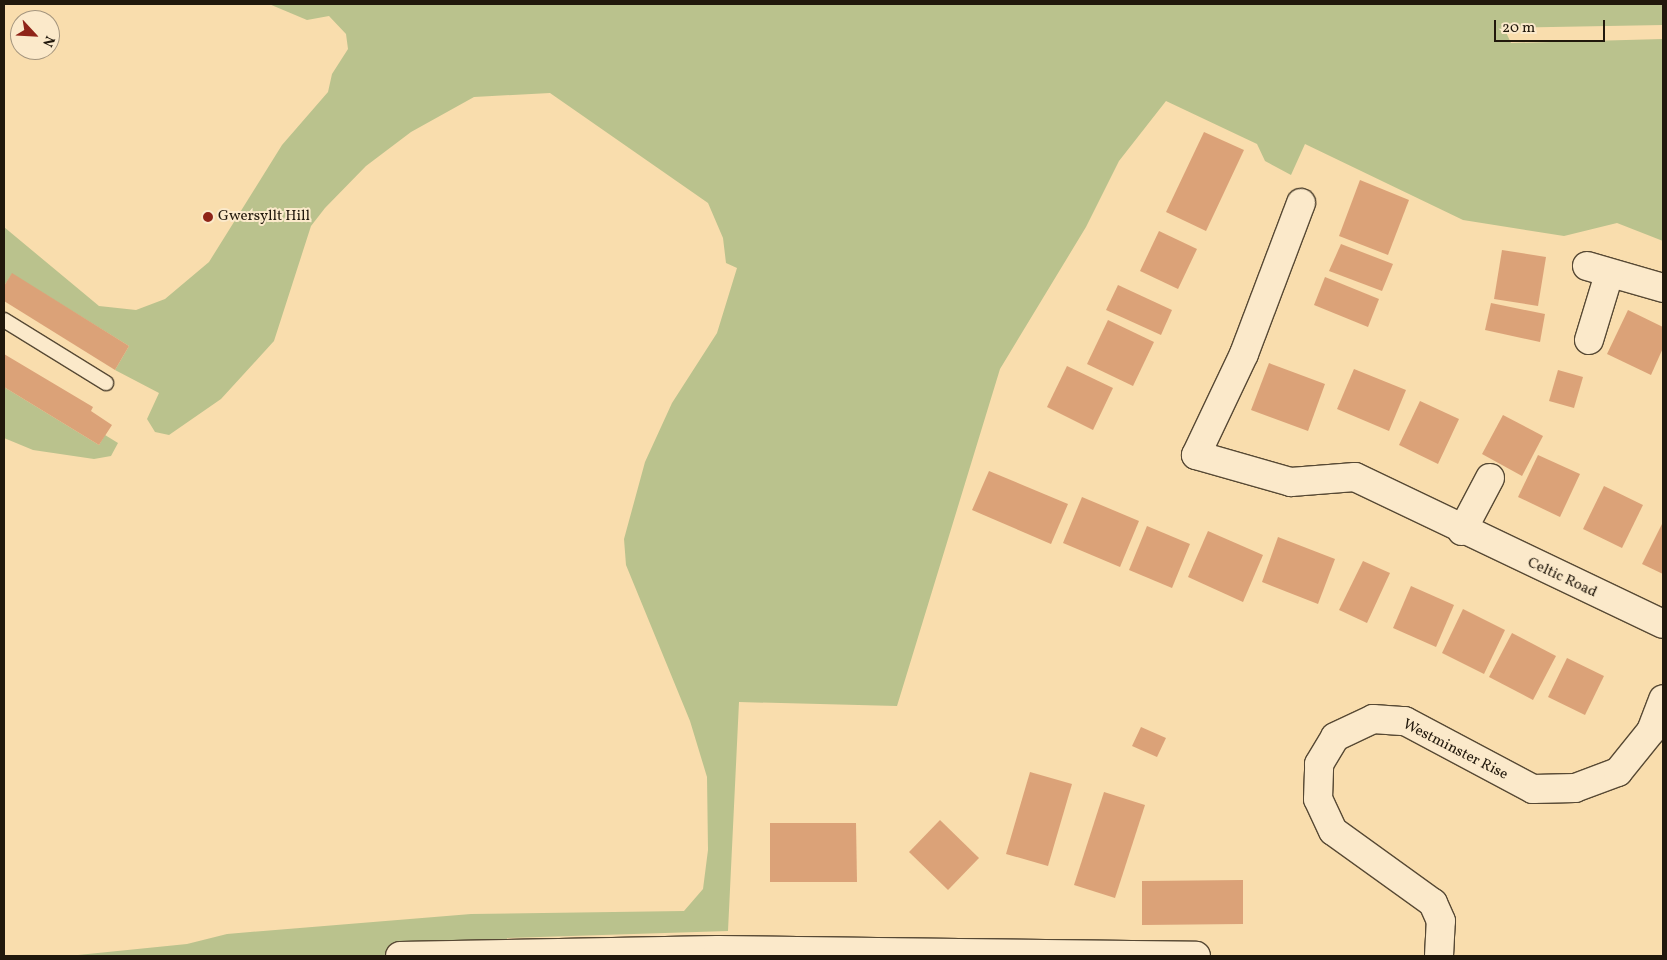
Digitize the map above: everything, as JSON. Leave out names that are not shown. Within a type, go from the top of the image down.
[{"type":"street","name":"Celtic Road","points":[[1301,203],[1244,354],[1196,455],[1291,482],[1355,477],[1462,531],[1663,624]]},
{"type":"street","points":[[1589,340],[1598,270],[1663,288]]},
{"type":"street","points":[[1462,531],[1490,478]]},
{"type":"street","name":"Westminster Rise","points":[[1439,956],[1441,921],[1433,903],[1333,831],[1318,799],[1319,764],[1335,736],[1373,719],[1406,721],[1533,789],[1575,788],[1618,772],[1651,732],[1663,699]]},
{"type":"street","points":[[400,956],[718,950],[1196,956]]},
{"type":"lane","points":[[4,320],[106,383]]},
{"type":"green space","points":[[269,4],[1663,4],[1663,25],[1504,28],[1511,43],[1663,39],[1663,241],[1617,223],[1564,236],[1463,220],[1305,144],[1291,175],[1265,161],[1257,144],[1166,101],[1119,161],[1086,227],[1000,369],[897,706],[739,702],[728,931],[507,938],[503,956],[68,956],[187,944],[227,934],[471,914],[684,911],[703,889],[708,850],[707,777],[690,721],[626,565],[624,539],[645,462],[672,403],[717,333],[737,268],[726,263],[723,238],[708,203],[550,93],[474,97],[411,132],[366,166],[325,208],[311,226],[274,341],[221,399],[169,435],[155,432],[147,419],[159,393],[115,370],[129,346],[12,274],[4,286],[4,227],[99,306],[136,310],[165,299],[209,262],[282,145],[328,92],[332,74],[348,49],[346,34],[329,16],[307,20]]},
{"type":"green space","points":[[4,387],[99,445],[105,435],[118,443],[111,456],[94,459],[33,450],[4,438]]},
{"type":"building","points":[[1204,132],[1244,150],[1206,231],[1166,212]]},
{"type":"building","points":[[1360,180],[1409,200],[1388,255],[1339,236]]},
{"type":"building","points":[[1159,231],[1197,249],[1178,289],[1140,271]]},
{"type":"building","points":[[1341,244],[1393,264],[1382,291],[1329,271]]},
{"type":"building","points":[[1502,250],[1546,257],[1538,306],[1494,299]]},
{"type":"building","points":[[12,273],[129,346],[115,370],[4,301],[4,286]]},
{"type":"building","points":[[1325,277],[1379,299],[1368,327],[1314,305]]},
{"type":"building","points":[[1118,285],[1172,310],[1161,335],[1106,310]]},
{"type":"building","points":[[1491,303],[1545,314],[1540,342],[1485,330]]},
{"type":"building","points":[[1628,310],[1663,327],[1663,348],[1651,375],[1607,354]]},
{"type":"building","points":[[1108,320],[1154,342],[1133,386],[1087,364]]},
{"type":"building","points":[[4,354],[93,407],[91,411],[112,425],[99,445],[4,387]]},
{"type":"building","points":[[1269,363],[1325,384],[1308,431],[1251,410]]},
{"type":"building","points":[[1067,366],[1113,388],[1093,430],[1047,407]]},
{"type":"building","points":[[1354,369],[1406,390],[1389,431],[1337,409]]},
{"type":"building","points":[[1558,370],[1583,377],[1574,408],[1549,401]]},
{"type":"building","points":[[1420,401],[1459,419],[1438,464],[1399,445]]},
{"type":"building","points":[[1503,415],[1543,436],[1522,476],[1482,454]]},
{"type":"building","points":[[1538,455],[1580,474],[1560,517],[1518,497]]},
{"type":"building","points":[[989,471],[1068,504],[1051,544],[972,510]]},
{"type":"building","points":[[1604,486],[1643,505],[1622,548],[1583,529]]},
{"type":"building","points":[[1082,497],[1139,521],[1120,567],[1063,543]]},
{"type":"building","points":[[1663,522],[1663,574],[1642,564]]},
{"type":"building","points":[[1147,526],[1190,544],[1172,588],[1129,570]]},
{"type":"building","points":[[1208,531],[1263,555],[1243,602],[1188,577]]},
{"type":"building","points":[[1278,537],[1335,559],[1318,604],[1262,582]]},
{"type":"building","points":[[1363,561],[1390,573],[1367,623],[1339,610]]},
{"type":"building","points":[[1411,586],[1454,605],[1436,647],[1393,628]]},
{"type":"building","points":[[1463,609],[1505,630],[1484,674],[1442,653]]},
{"type":"building","points":[[1512,633],[1556,656],[1533,700],[1489,677]]},
{"type":"building","points":[[1567,658],[1604,676],[1585,715],[1548,697]]},
{"type":"building","points":[[1141,727],[1166,738],[1157,757],[1132,746]]},
{"type":"building","points":[[1030,772],[1072,784],[1048,866],[1006,854]]},
{"type":"building","points":[[1104,792],[1145,805],[1115,898],[1074,885]]},
{"type":"building","points":[[940,820],[979,858],[948,890],[909,852]]},
{"type":"building","points":[[770,823],[856,823],[857,882],[770,882]]},
{"type":"building","points":[[1243,880],[1243,924],[1142,925],[1142,881]]},
{"type":"place","name":"Gwersyllt Hill","points":[[208,217]]}]
